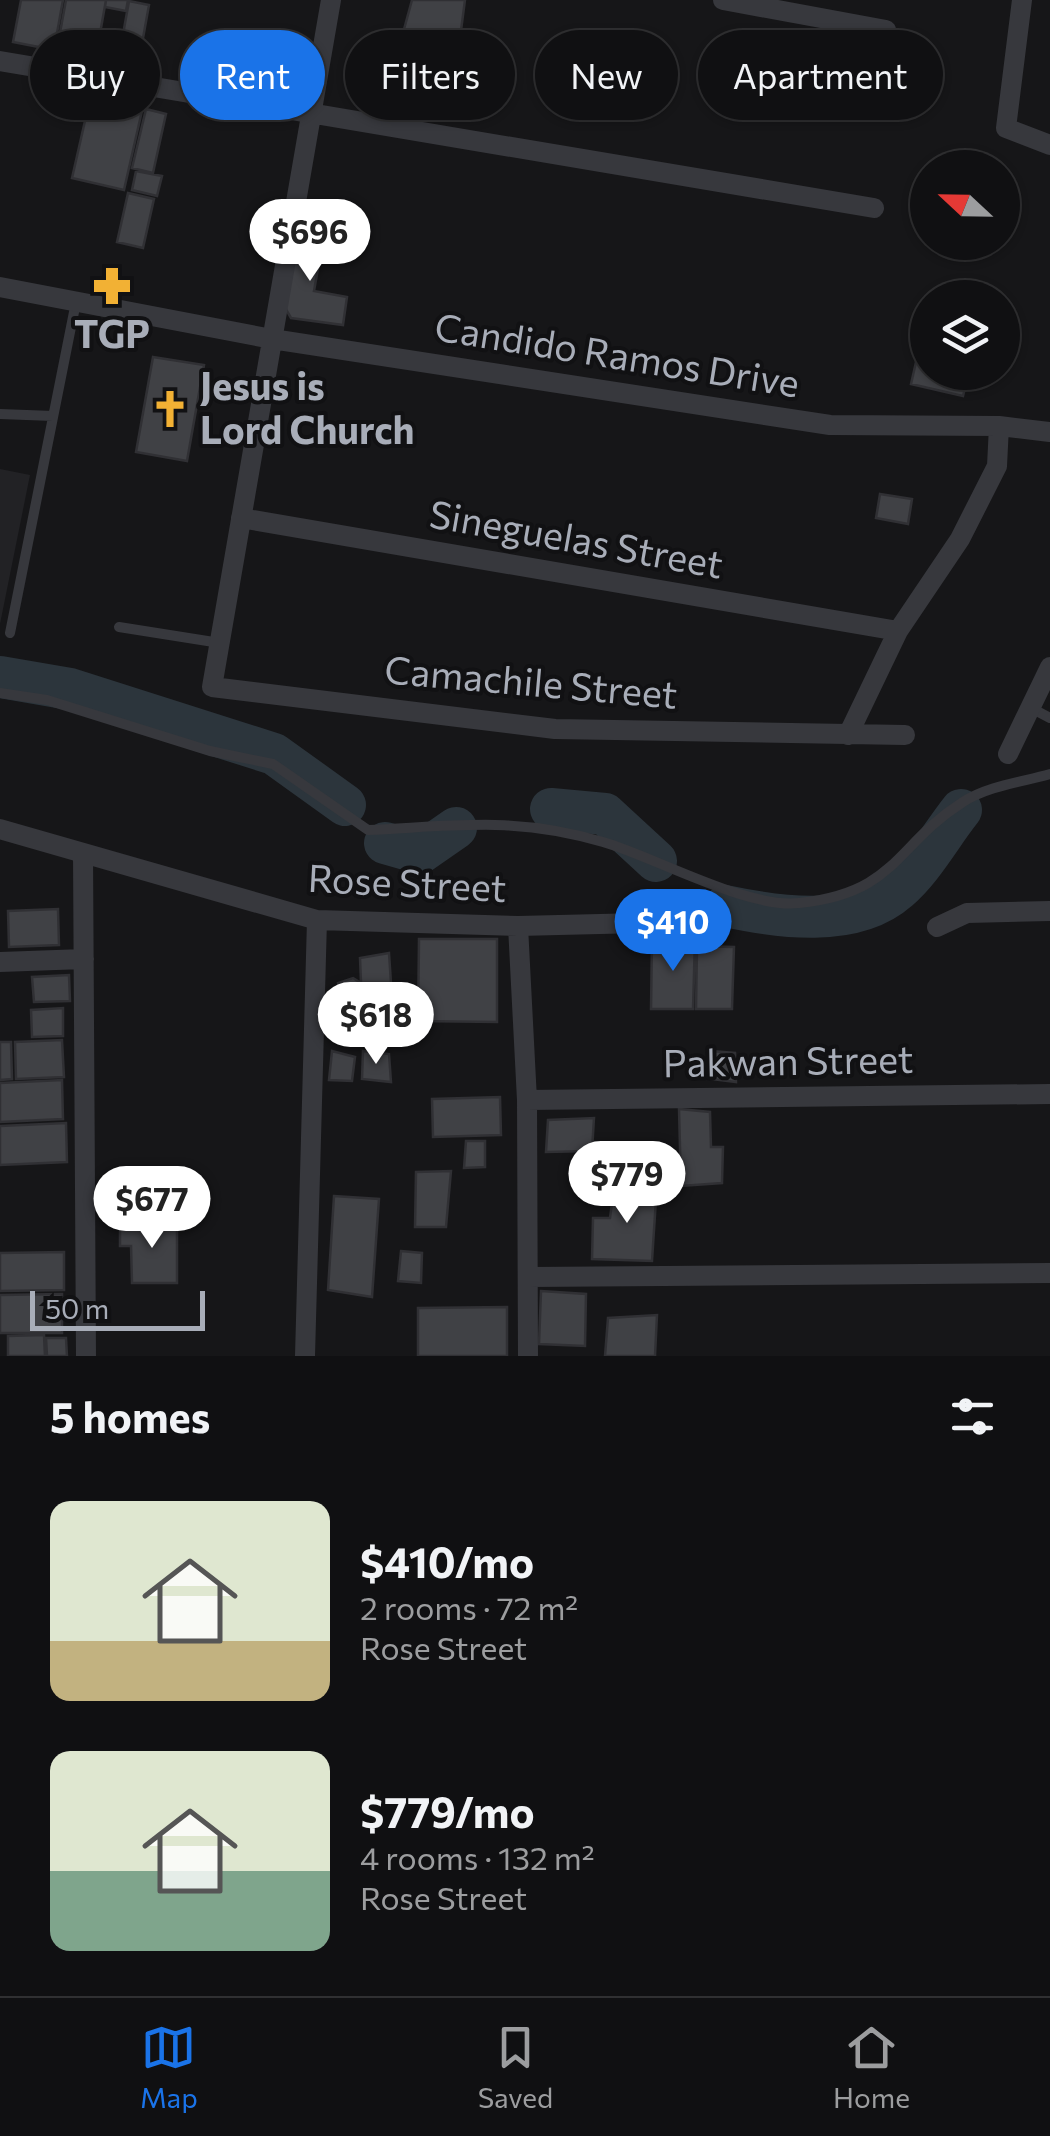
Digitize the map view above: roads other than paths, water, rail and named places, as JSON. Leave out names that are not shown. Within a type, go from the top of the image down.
[{"type":"street","points":[[325,35],[331,0]]},
{"type":"street","points":[[723,0],[886,30]]},
{"type":"street","points":[[1022,0],[1006,128],[1050,145]]},
{"type":"street","points":[[0,61],[180,93]]},
{"type":"street","points":[[325,118],[874,208]]},
{"type":"street","points":[[220,643],[310,120]]},
{"type":"street","name":"Candido Ramos Drive","points":[[0,287],[272,339],[830,424],[999,426],[1050,432]]},
{"type":"street","points":[[848,734],[898,631],[960,539],[997,466],[999,426]]},
{"type":"street","name":"Sineguelas Street","points":[[241,518],[898,631]]},
{"type":"street","name":"Camachile Street","points":[[220,643],[212,687],[555,729],[906,736]]},
{"type":"street","points":[[1008,754],[1040,713],[1050,667]]},
{"type":"street","name":"Rose Street","points":[[0,829],[317,920],[518,926],[641,923]]},
{"type":"street","points":[[83,853],[86,1356]]},
{"type":"street","points":[[937,926],[967,914],[1050,912]]},
{"type":"street","points":[[305,1356],[317,920]]},
{"type":"street","points":[[518,926],[527,1100],[528,1356]]},
{"type":"street","points":[[0,962],[84,959]]},
{"type":"street","name":"Pakwan Street","points":[[527,1100],[1050,1094]]},
{"type":"street","points":[[530,1276],[1050,1273]]},
{"type":"lane","points":[[10,633],[76,302]]},
{"type":"lane","points":[[0,414],[53,416]]},
{"type":"lane","points":[[119,627],[220,643]]},
{"type":"lane","points":[[0,692],[47,700],[210,751],[273,764],[368,830],[440,822],[517,824],[602,842],[749,895],[795,904],[865,888],[966,800],[1050,774]]},
{"type":"waterway","points":[[0,677],[70,689],[274,754],[345,805]]},
{"type":"waterway","points":[[551,809],[605,814],[656,861]]},
{"type":"waterway","points":[[725,906],[814,917],[860,911],[898,890],[961,810]]},
{"type":"waterway","points":[[385,843],[420,853],[456,828]]},
{"type":"place","name":"TGP","points":[[112,286]]},
{"type":"place","name":"Jesus is Lord Church","points":[[170,409]]}]
